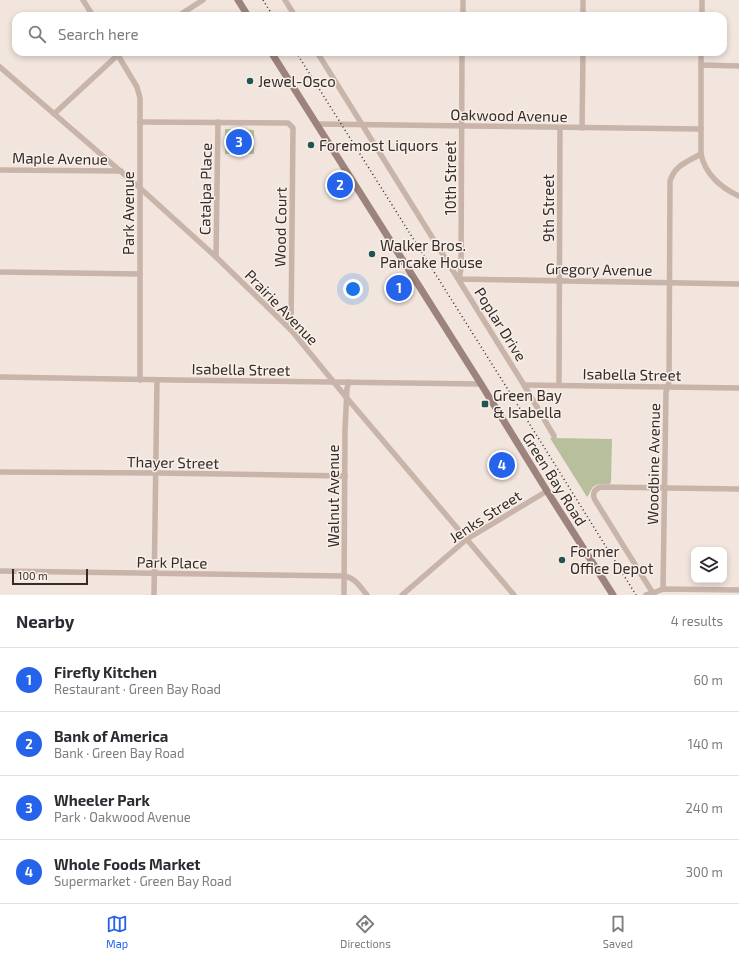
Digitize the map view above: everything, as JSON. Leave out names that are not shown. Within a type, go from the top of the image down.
[{"type":"main road","points":[[238,0],[246,12]]},
{"type":"main road","name":"Green Bay Road","points":[[274,56],[613,595]]},
{"type":"street","points":[[83,0],[90,12]]},
{"type":"street","points":[[184,12],[204,0]]},
{"type":"street","points":[[285,0],[292,12]]},
{"type":"street","points":[[463,0],[463,12]]},
{"type":"street","points":[[583,0],[583,12]]},
{"type":"street","points":[[702,0],[702,12]]},
{"type":"street","points":[[54,114],[115,56]]},
{"type":"street","name":"Park Avenue","points":[[120,56],[137,87],[140,98],[140,380]]},
{"type":"street","name":"Poplar Drive","points":[[319,56],[459,279],[554,436]]},
{"type":"street","name":"10th Street","points":[[459,279],[461,270],[462,56]]},
{"type":"street","points":[[582,56],[582,128]]},
{"type":"street","points":[[701,56],[702,162],[715,181],[722,187],[739,196]]},
{"type":"street","points":[[701,65],[739,66]]},
{"type":"street","name":"Prairie Avenue","points":[[0,67],[140,188],[216,257],[291,330],[514,595]]},
{"type":"street","points":[[140,122],[218,122]]},
{"type":"street","name":"Wood Court","points":[[218,122],[284,123],[291,125],[293,128],[291,330]]},
{"type":"street","name":"Catalpa Place","points":[[216,257],[218,122]]},
{"type":"street","name":"Oakwood Avenue","points":[[317,124],[701,131]]},
{"type":"street","name":"9th Street","points":[[559,385],[560,128]]},
{"type":"street","name":"Woodbine Avenue","points":[[663,589],[666,392],[668,385],[670,181],[677,167],[701,154]]},
{"type":"street","name":"Maple Avenue","points":[[0,170],[121,171]]},
{"type":"street","points":[[0,272],[140,274]]},
{"type":"street","name":"Gregory Avenue","points":[[459,279],[739,284]]},
{"type":"street","name":"Isabella Street","points":[[0,377],[481,384]]},
{"type":"street","points":[[154,595],[157,380]]},
{"type":"street","name":"Walnut Avenue","points":[[344,595],[346,397],[349,382]]},
{"type":"street","name":"Isabella Street","points":[[524,385],[668,385],[739,388]]},
{"type":"street","name":"Thayer Street","points":[[0,472],[345,476]]},
{"type":"street","points":[[653,594],[595,500],[593,495],[596,489],[601,487],[665,487],[739,489]]},
{"type":"street","name":"Jenks Street","points":[[402,595],[468,539],[547,491]]},
{"type":"street","name":"Park Place","points":[[0,571],[344,576]]},
{"type":"street","points":[[344,576],[353,579],[367,595]]},
{"type":"street","points":[[646,595],[653,594],[663,589],[739,590]]},
{"type":"green space","points":[[225,129],[254,130],[254,154],[225,154]]},
{"type":"green space","points":[[550,438],[612,439],[610,484],[596,485],[592,488],[587,497]]},
{"type":"railway","points":[[263,0],[270,12]]},
{"type":"railway","points":[[299,56],[636,595]]},
{"type":"place","name":"Jewel-Osco","points":[[250,81]]},
{"type":"place","name":"Wheeler Park","points":[[239,142]]},
{"type":"place","name":"Foremost Liquors","points":[[311,145]]},
{"type":"place","name":"Bank of America","points":[[340,185]]},
{"type":"place","name":"Walker Bros. Pancake House","points":[[372,254]]},
{"type":"place","name":"Firefly Kitchen","points":[[399,288]]},
{"type":"place","name":"Green Bay & Isabella","points":[[485,404]]},
{"type":"place","name":"Whole Foods Market","points":[[502,465]]},
{"type":"place","name":"Former Office Depot","points":[[562,560]]}]
